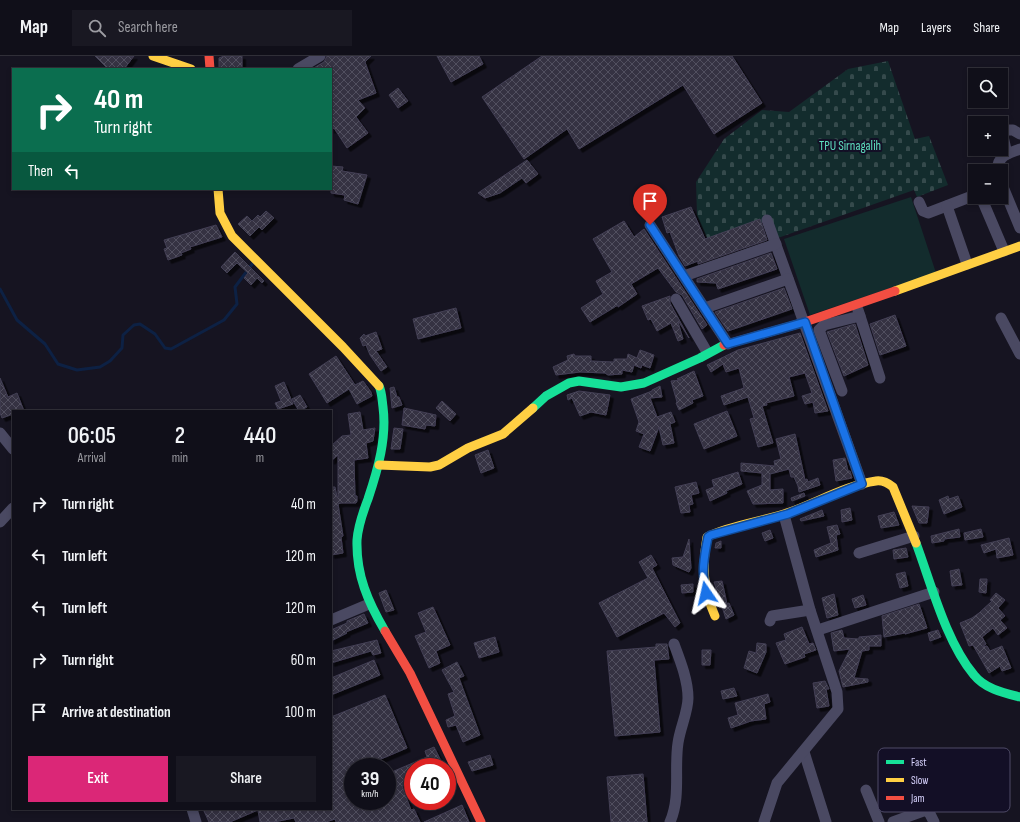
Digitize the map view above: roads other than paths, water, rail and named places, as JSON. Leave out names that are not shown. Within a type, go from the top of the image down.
[{"type":"street","points":[[154,56],[188,68]]},
{"type":"street","points":[[209,56],[210,68]]},
{"type":"street","points":[[300,68],[320,56]]},
{"type":"street","points":[[1008,130],[1013,130],[1020,134]]},
{"type":"street","points":[[1008,154],[1020,150]]},
{"type":"street","points":[[997,164],[999,158],[1003,156]]},
{"type":"street","points":[[218,190],[220,213],[232,236],[344,347],[380,388],[386,422],[379,465],[360,522],[357,538],[360,573],[369,604],[410,673],[481,822]]},
{"type":"street","points":[[919,202],[923,211],[927,213],[968,198]]},
{"type":"street","points":[[1008,199],[1020,228]]},
{"type":"street","points":[[984,204],[1004,251]]},
{"type":"street","points":[[947,206],[967,264]]},
{"type":"street","points":[[768,220],[862,484]]},
{"type":"street","points":[[650,225],[728,344]]},
{"type":"street","points":[[684,276],[776,244]]},
{"type":"street","points":[[379,465],[430,467],[439,464],[468,448],[503,434],[546,396],[568,383],[579,381],[621,387],[644,383],[700,358],[707,352],[728,344],[805,322],[1020,246]]},
{"type":"street","points":[[705,308],[788,279]]},
{"type":"street","points":[[676,299],[707,352]]},
{"type":"street","points":[[857,303],[880,378]]},
{"type":"street","points":[[842,391],[819,330],[824,325],[860,316]]},
{"type":"street","points":[[1001,318],[1020,354]]},
{"type":"street","points":[[0,433],[12,448]]},
{"type":"street","points":[[715,616],[702,580],[703,561],[708,537],[719,531],[784,515],[862,484],[878,481],[890,484],[914,536],[952,640],[974,676],[997,692],[1020,697]]},
{"type":"street","points":[[0,522],[12,509]]},
{"type":"street","points":[[764,822],[777,783],[838,709],[837,692],[818,630],[810,610],[784,515]]},
{"type":"street","points":[[859,553],[914,536]]},
{"type":"street","points":[[818,630],[934,592]]},
{"type":"street","points":[[332,620],[369,604]]},
{"type":"street","points":[[770,621],[772,616],[810,610]]},
{"type":"street","points":[[670,822],[674,813],[677,798],[676,781],[678,743],[688,698],[683,672],[674,644]]},
{"type":"street","points":[[804,752],[826,822]]},
{"type":"street","points":[[866,790],[879,822]]},
{"type":"street","points":[[192,810],[196,822]]},
{"type":"street","points":[[895,822],[921,812]]},
{"type":"street","points":[[927,812],[934,822]]},
{"type":"waterway","points":[[0,289],[17,320],[45,344],[58,364],[77,370],[100,367],[110,361],[122,348],[123,335],[134,325],[140,324],[155,334],[165,348],[171,349],[224,320],[237,304],[235,287],[253,263]]},
{"type":"park label","name":"TPU Sirnagalih","points":[[850,145]]}]
